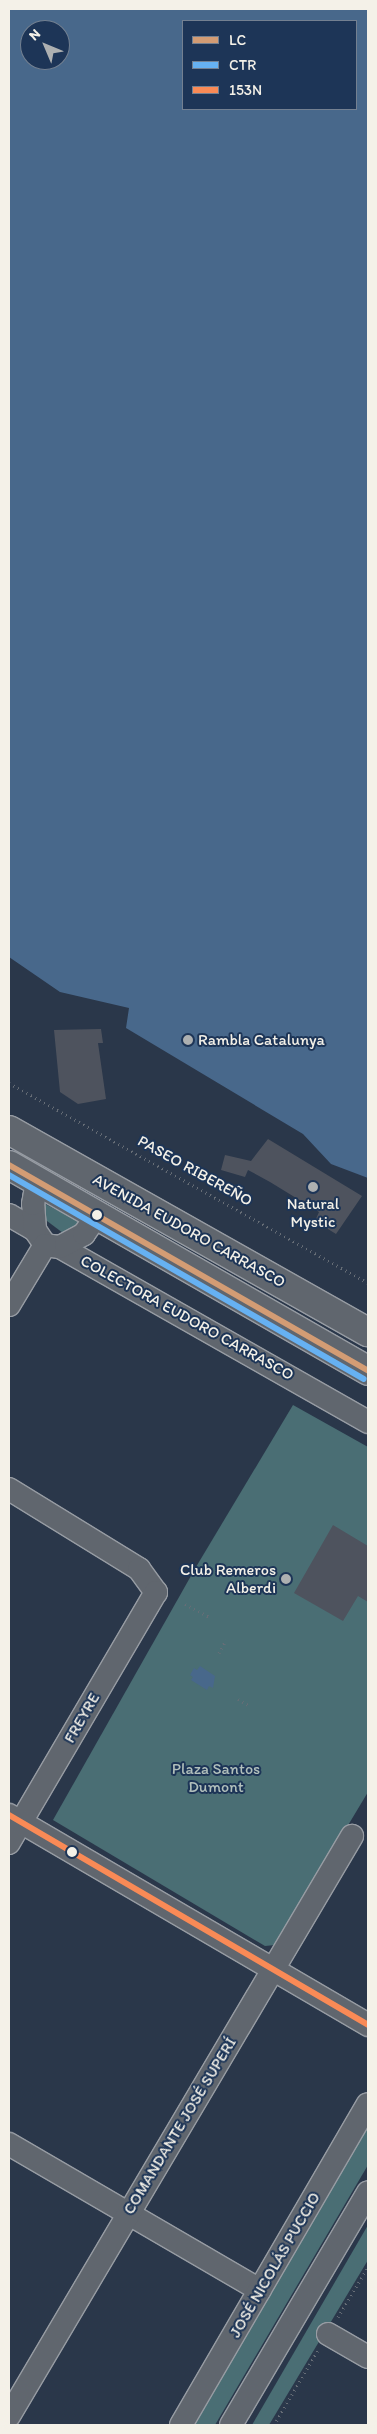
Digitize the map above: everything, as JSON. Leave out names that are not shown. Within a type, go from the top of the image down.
[{"type":"main road","name":"AVENIDA EUDORO CARRASCO","points":[[9,1130],[368,1332]]},
{"type":"main road","name":"AVENIDA EUDORO CARRASCO","points":[[9,1165],[96,1217],[368,1371]]},
{"type":"street","points":[[37,1182],[33,1204],[47,1240]]},
{"type":"street","name":"COLECTORA EUDORO CARRASCO","points":[[9,1215],[47,1240],[368,1422]]},
{"type":"street","points":[[47,1240],[84,1234],[96,1217]]},
{"type":"street","points":[[9,1305],[47,1240]]},
{"type":"street","name":"FREYRE","points":[[9,1490],[139,1569],[156,1592],[15,1818],[9,1843]]},
{"type":"street","points":[[15,1818],[368,2024]]},
{"type":"street","name":"COMANDANTE JOSÉ SUPERÍ","points":[[9,2416],[352,1836]]},
{"type":"street","name":"JOSÉ NICOLÁS PUCCIO","points":[[181,2425],[368,2104]]},
{"type":"street","points":[[9,2144],[260,2290]]},
{"type":"street","points":[[231,2425],[368,2192]]},
{"type":"street","points":[[328,2334],[368,2357]]},
{"type":"path","name":"PASEO RIBEREÑO","points":[[9,1083],[368,1283]]},
{"type":"path","points":[[185,1604],[209,1617]]},
{"type":"path","points":[[219,1653],[226,1640]]},
{"type":"path","points":[[238,1699],[250,1706]]},
{"type":"green space","points":[[43,1203],[79,1221],[81,1224],[63,1233],[43,1218]]},
{"type":"green space","name":"Plaza Santos Dumont","points":[[293,1405],[368,1447],[368,1792],[281,1937],[275,1945],[265,1946],[53,1820],[196,1567]]},
{"type":"green space","points":[[368,2117],[368,2165],[215,2425],[188,2425]]},
{"type":"green space","points":[[368,2225],[368,2260],[269,2425],[252,2425]]},
{"type":"water","points":[[9,9],[368,9],[368,1178],[331,1164],[303,1134],[126,1028],[129,1008],[60,992],[9,957]]},
{"type":"water","points":[[200,1666],[215,1676],[213,1688],[209,1686],[207,1690],[191,1680],[193,1677],[190,1675],[194,1668],[197,1670]]},
{"type":"building","points":[[101,1029],[103,1043],[98,1043],[106,1099],[78,1104],[60,1092],[54,1030]]},
{"type":"building","name":"Natural Mystic","points":[[268,1139],[362,1196],[336,1234],[315,1221],[319,1212],[270,1182],[248,1170],[245,1177],[221,1170],[225,1155],[251,1161]]},
{"type":"building","name":"Club Remeros Alberdi","points":[[333,1525],[368,1546],[368,1602],[358,1596],[343,1621],[294,1593]]},
{"type":"transit line","name":"LC","points":[[9,1165],[368,1371]]},
{"type":"transit line","name":"CTR","points":[[9,1175],[364,1379]]},
{"type":"transit line","name":"153N","points":[[9,1815],[368,2025]]},
{"type":"place","name":"Rambla Catalunya","points":[[188,1040]]},
{"type":"place","name":"Natural Mystic","points":[[313,1187]]},
{"type":"place","name":"Club Remeros Alberdi","points":[[286,1579]]}]
